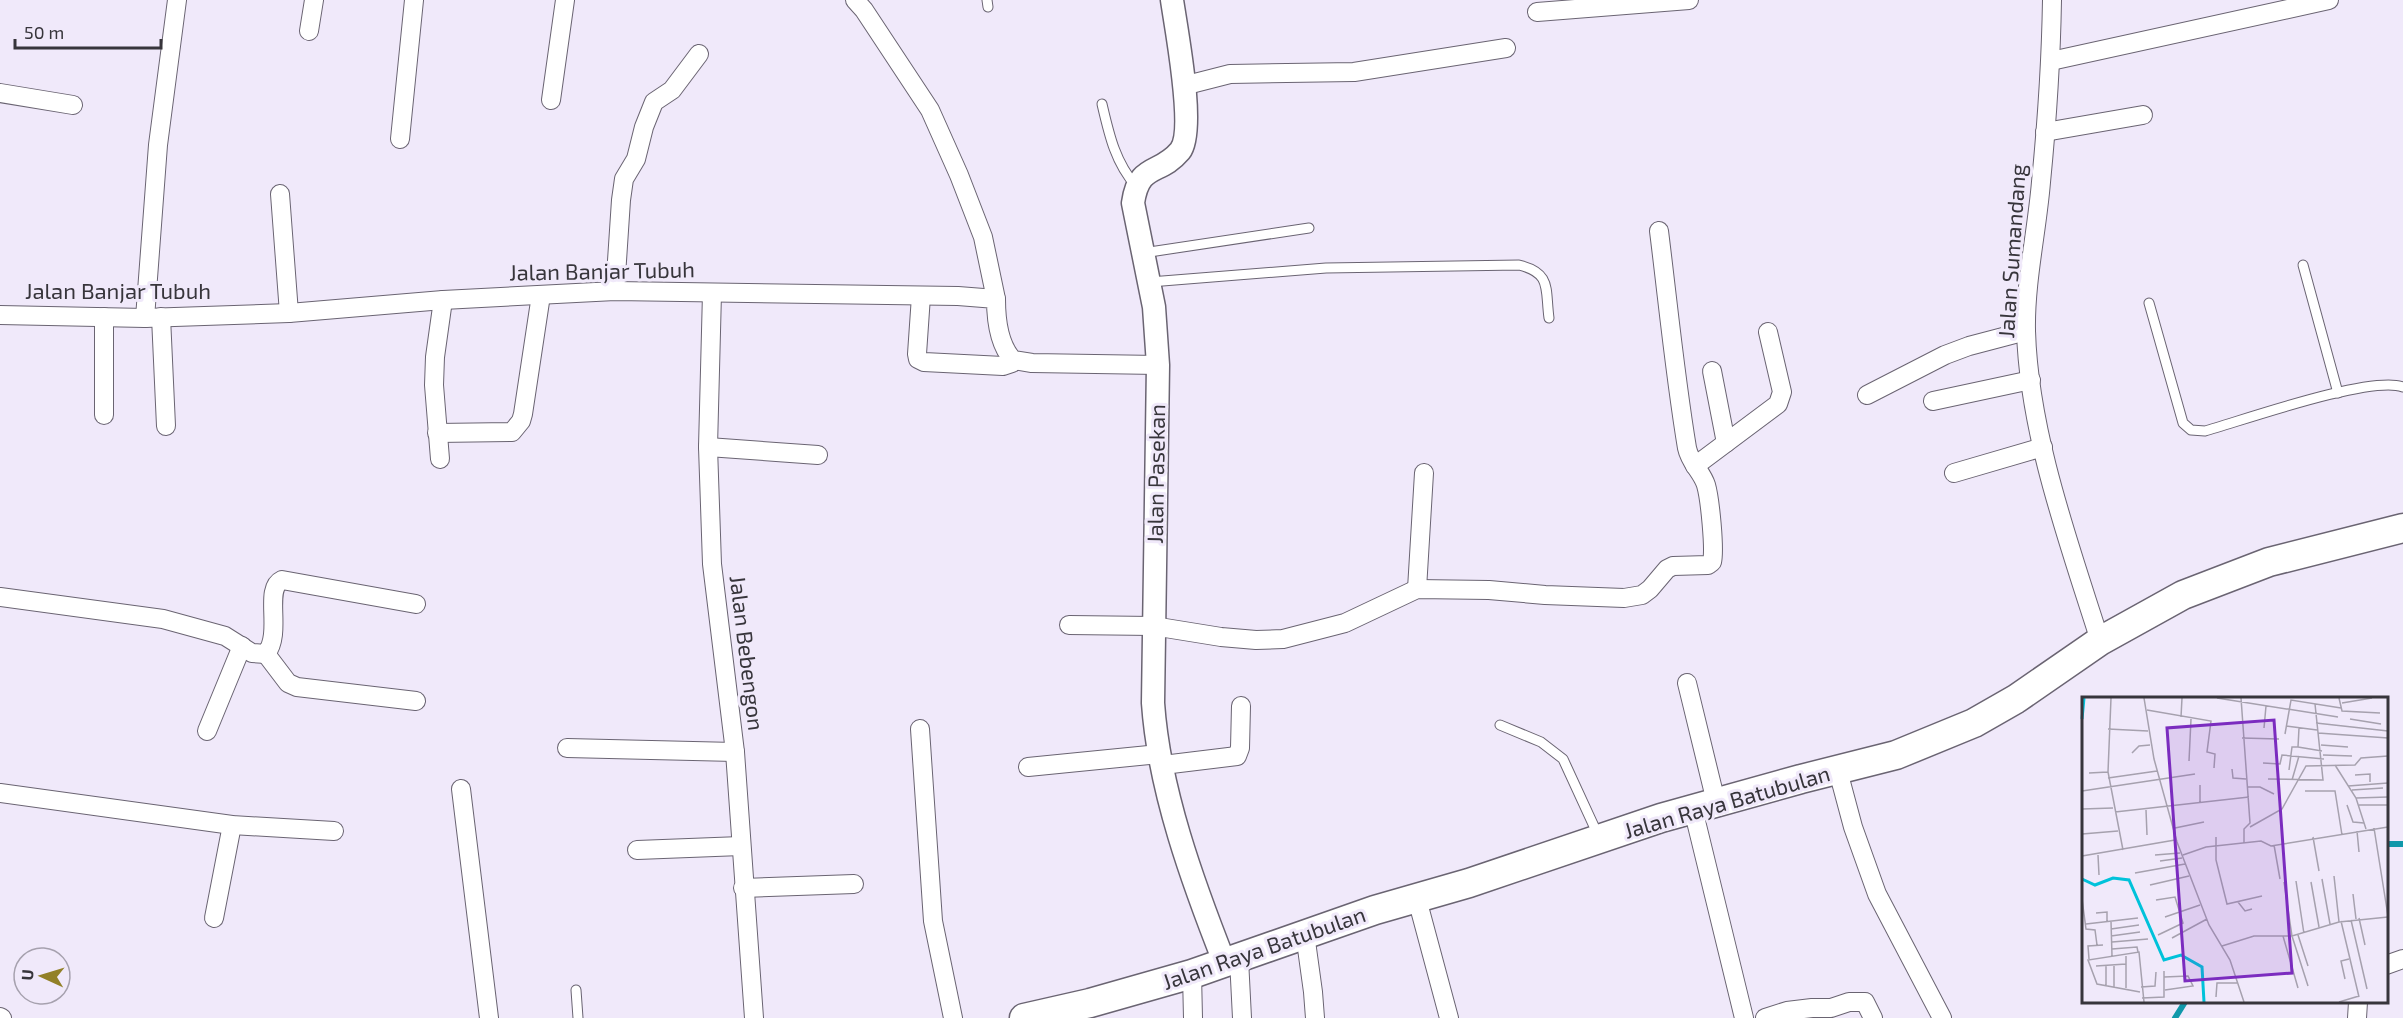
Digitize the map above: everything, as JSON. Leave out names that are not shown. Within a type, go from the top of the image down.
[{"type":"highway","name":"Jalan Raya Batubulan","points":[[1024,1018],[1065,1014],[1192,975],[1375,910],[1417,899],[1599,838],[1705,805],[1896,755],[1974,723],[2016,699],[2100,641],[2151,610],[2235,573],[2302,552],[2403,528]]},
{"type":"street","points":[[166,426],[153,317],[158,145],[177,0]]},
{"type":"street","points":[[309,31],[315,0]]},
{"type":"street","points":[[400,139],[414,0]]},
{"type":"street","points":[[551,100],[565,0]]},
{"type":"street","points":[[855,0],[864,10],[930,110],[959,175],[983,237],[996,299],[1000,335],[1006,351],[1013,360],[1032,363],[1158,365]]},
{"type":"street","points":[[1136,186],[1146,174],[1172,158],[1183,145],[1186,121],[1172,0]]},
{"type":"street","points":[[1537,12],[1689,0]]},
{"type":"street","name":"Jalan Sumandang","points":[[2052,0],[2051,61],[2026,331],[2031,380],[2050,480],[2100,641]]},
{"type":"street","points":[[2051,61],[2329,0]]},
{"type":"street","points":[[1183,86],[1230,74],[1354,72],[1506,48]]},
{"type":"street","points":[[615,291],[624,179],[636,159],[644,127],[654,102],[672,90],[699,54]]},
{"type":"street","points":[[0,93],[73,105]]},
{"type":"street","points":[[2045,132],[2143,116]]},
{"type":"street","name":"Jalan Pasekan","points":[[1136,186],[1133,203],[1156,324],[1158,365],[1153,703],[1161,760],[1198,898],[1232,961]]},
{"type":"street","points":[[280,194],[289,313]]},
{"type":"street","points":[[1069,625],[1256,640],[1283,639],[1345,623],[1417,589],[1489,590],[1624,598],[1642,595],[1672,566],[1708,565],[1712,562],[1714,549],[1706,484],[1688,451],[1678,400],[1659,231]]},
{"type":"street","name":"Jalan Banjar Tubuh","points":[[0,315],[153,317],[289,313],[443,300],[615,291],[996,299]]},
{"type":"street","name":"Jalan Bebengon","points":[[712,293],[708,447],[712,564],[735,752],[754,1018]]},
{"type":"street","points":[[437,433],[512,432],[518,426],[523,414],[541,295]]},
{"type":"street","points":[[921,296],[918,359],[924,362],[1003,366],[1012,363],[1013,360]]},
{"type":"street","points":[[440,459],[434,386],[443,300]]},
{"type":"street","points":[[104,317],[104,415]]},
{"type":"street","points":[[1868,394],[1945,355],[1969,346],[2026,331]]},
{"type":"street","points":[[1695,466],[1778,404],[1781,399],[1782,392],[1768,332]]},
{"type":"street","points":[[1712,371],[1726,443]]},
{"type":"street","points":[[1933,401],[2031,380]]},
{"type":"street","points":[[708,447],[818,455]]},
{"type":"street","points":[[1954,473],[2043,447]]},
{"type":"street","points":[[1417,589],[1424,473]]},
{"type":"street","points":[[266,654],[271,648],[275,618],[273,588],[282,579],[416,604]]},
{"type":"street","points":[[0,597],[163,619],[225,636],[252,653],[266,654],[288,683],[297,687],[416,701]]},
{"type":"street","points":[[207,731],[242,646]]},
{"type":"street","points":[[1687,683],[1705,805],[1744,1018]]},
{"type":"street","points":[[1028,767],[1237,756],[1240,748],[1240,706]]},
{"type":"street","points":[[920,729],[933,921],[953,1018]]},
{"type":"street","points":[[567,747],[735,752]]},
{"type":"street","points":[[1838,771],[1853,827],[1877,894],[1942,1018]]},
{"type":"street","points":[[460,789],[489,1018]]},
{"type":"street","points":[[0,793],[232,825],[334,831]]},
{"type":"street","points":[[214,918],[232,825]]},
{"type":"street","points":[[637,850],[741,846]]},
{"type":"street","points":[[744,888],[854,884]]},
{"type":"street","points":[[1417,899],[1449,1018]]},
{"type":"street","points":[[1305,934],[1315,1018]]},
{"type":"street","points":[[2388,964],[2403,959]]},
{"type":"street","points":[[1232,961],[1242,1018]]},
{"type":"street","points":[[1192,975],[1193,1018]]},
{"type":"street","points":[[1765,1018],[1787,1011],[1831,1008],[1857,1000],[1865,1002],[1873,1018]]},
{"type":"street","points":[[2357,1018],[2358,1003]]},
{"type":"lane","points":[[1102,104],[1112,147],[1125,174],[1136,186]]},
{"type":"lane","points":[[1143,253],[1309,228]]},
{"type":"lane","points":[[1149,282],[1326,268],[1518,265],[1538,272],[1544,280],[1549,318]]},
{"type":"lane","points":[[2303,265],[2338,393]]},
{"type":"lane","points":[[2149,303],[2183,423],[2191,430],[2205,431],[2374,385],[2388,384],[2403,387]]},
{"type":"lane","points":[[1500,725],[1541,742],[1563,759],[1599,838]]},
{"type":"lane","points":[[576,990],[578,1018]]},
{"type":"waterway","points":[[2388,844],[2403,844]]},
{"type":"waterway","points":[[2175,1018],[2184,1003]]}]
